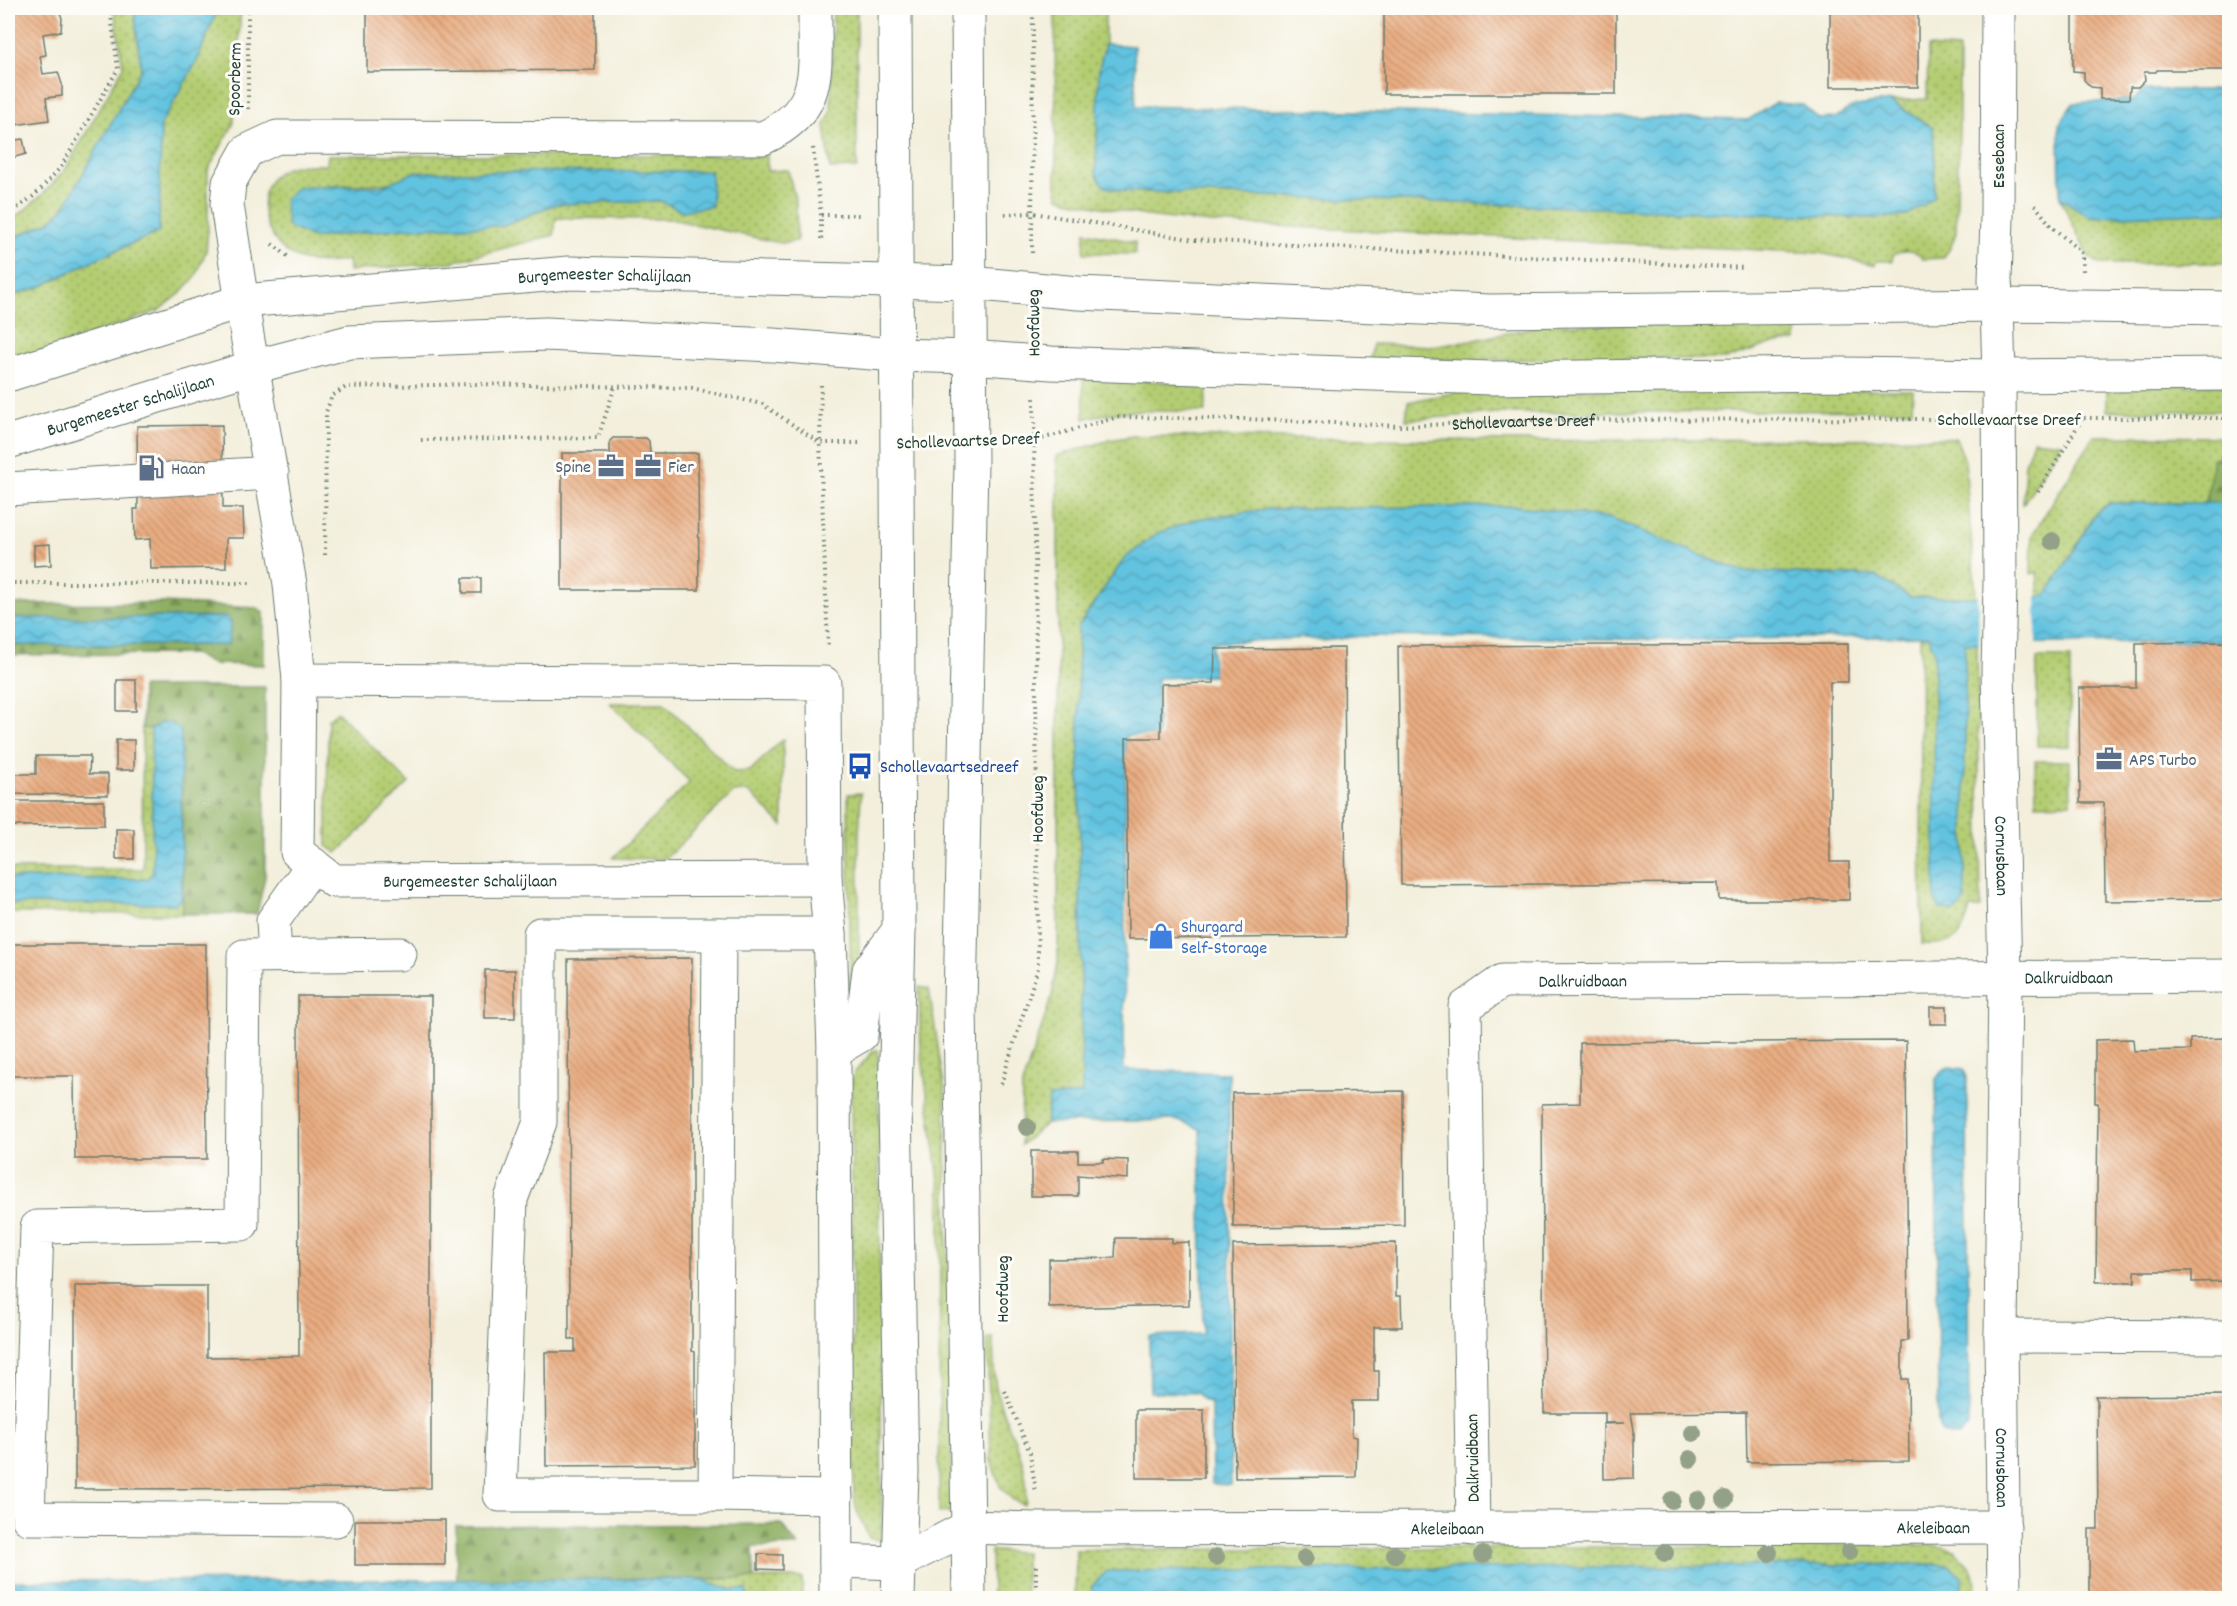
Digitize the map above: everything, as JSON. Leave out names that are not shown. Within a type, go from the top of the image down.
[{"type":"street","points":[[247,151],[278,137],[763,138],[783,129],[799,114],[810,97],[815,8]]},
{"type":"street","points":[[895,8],[899,930],[895,1105],[902,1472],[898,1599]]},
{"type":"street","name":"Hoofdweg","points":[[968,8],[970,442],[960,1006],[969,1599]]},
{"type":"street","name":"Essebaan","points":[[1998,8],[1998,205],[1995,280],[1999,375]]},
{"type":"street","name":"Burgemeester Schalijlaan","points":[[247,151],[229,183],[227,205],[290,584],[299,680],[297,852],[334,881],[825,879]]},
{"type":"street","name":"Burgemeester Schalijlaan","points":[[8,375],[242,301],[569,273],[969,283]]},
{"type":"street","points":[[969,283],[1078,293],[1489,310],[1997,305],[2229,308]]},
{"type":"street","name":"Burgemeester Schalijlaan","points":[[8,442],[253,367],[349,342],[546,334],[821,348],[896,355],[970,357]]},
{"type":"street","points":[[970,357],[1034,362],[1490,378],[1842,374],[2229,374]]},
{"type":"street","name":"Cornusbaan","points":[[1999,375],[1998,672],[2005,977],[2001,1336],[2004,1599]]},
{"type":"street","points":[[8,489],[272,473]]},
{"type":"street","points":[[299,680],[824,683],[825,879],[830,934],[834,1052],[836,1599]]},
{"type":"street","points":[[275,955],[273,921],[313,864]]},
{"type":"street","points":[[834,1052],[861,1035],[869,970],[899,930]]},
{"type":"street","points":[[830,934],[540,934],[540,1122],[511,1198],[500,1495],[836,1497]]},
{"type":"street","points":[[715,1495],[719,934]]},
{"type":"street","points":[[336,1520],[28,1518],[37,1227],[242,1224],[244,956],[400,954]]},
{"type":"street","name":"Dalkruidbaan","points":[[1473,1529],[1465,1007],[1502,981],[2229,976]]},
{"type":"street","points":[[2001,1336],[2229,1337]]},
{"type":"street","name":"Akeleibaan","points":[[898,1563],[968,1527],[1035,1529],[2004,1527]]},
{"type":"street","points":[[836,1561],[898,1563]]},
{"type":"path","points":[[8,215],[35,195],[61,167],[118,69],[110,8]]},
{"type":"path","name":"Spoorberm","points":[[247,151],[248,8]]},
{"type":"path","name":"Hoofdweg","points":[[1032,288],[1034,8]]},
{"type":"path","points":[[799,114],[815,154],[821,215],[820,280]]},
{"type":"path","points":[[1034,213],[1195,240],[1754,268]]},
{"type":"path","points":[[821,348],[820,442],[828,648],[824,683]]},
{"type":"path","name":"Hoofdweg","points":[[1001,1093],[1001,1082],[1038,968],[1034,362]]},
{"type":"path","points":[[8,583],[290,584],[325,577],[326,412],[332,396],[346,387],[478,384],[692,388],[762,404],[820,442]]},
{"type":"path","points":[[421,440],[598,438],[615,386]]},
{"type":"path","name":"Schollevaartse Dreef","points":[[970,442],[1034,441],[1118,417],[1245,419],[1401,426],[1534,420],[2229,418]]},
{"type":"path","name":"Schollevaartse Dreef","points":[[820,442],[898,443]]},
{"type":"path","points":[[1004,1388],[1030,1454],[1036,1491],[1036,1599]]},
{"type":"green space","points":[[114,8],[134,8],[141,69],[64,208],[49,222],[8,240],[8,219],[21,213],[42,195],[65,170],[123,67]]},
{"type":"green space","points":[[218,8],[241,8],[234,123],[208,170],[206,251],[196,276],[180,294],[158,311],[8,363],[8,297],[40,287],[94,260],[159,232],[161,124],[197,61]]},
{"type":"green space","points":[[833,8],[857,8],[857,168],[830,169],[825,125],[831,112]]},
{"type":"green space","points":[[1055,8],[1105,8],[1105,44],[1099,70],[1096,174],[1104,186],[1121,191],[1875,218],[1933,128],[1890,101],[1927,99],[1928,47],[1959,49],[1956,232],[1951,247],[1943,258],[1923,259],[1916,253],[1905,251],[1893,255],[1892,261],[1877,261],[1875,265],[1820,253],[1212,223],[1146,216],[1067,200],[1059,197],[1056,187]]},
{"type":"green space","points":[[328,155],[767,155],[767,171],[788,170],[796,203],[797,241],[780,243],[671,219],[556,218],[554,235],[451,262],[349,271],[348,260],[313,262],[293,256],[273,237],[264,210],[264,196],[268,184],[277,174],[294,166],[327,165]],"holes":[[[711,171],[712,205],[682,211],[661,201],[556,204],[501,226],[404,228],[313,238],[298,187]]]},
{"type":"green space","points":[[2060,198],[2091,217],[2229,212],[2229,263],[2099,264],[2088,256]]},
{"type":"green space","points":[[1085,232],[1135,242],[1135,254],[1084,253]]},
{"type":"green space","points":[[1546,324],[1797,324],[1796,341],[1774,343],[1727,359],[1370,360],[1373,344],[1435,346],[1471,341]]},
{"type":"green space","points":[[1083,375],[1173,383],[1207,389],[1205,412],[1129,412],[1084,419]]},
{"type":"green space","points":[[2107,385],[2229,385],[2229,411],[2107,411]]},
{"type":"green space","points":[[1472,389],[1913,390],[1912,410],[1498,413],[1406,420],[1408,402]]},
{"type":"green space","points":[[1133,436],[1518,441],[1956,438],[1965,461],[1976,597],[1910,597],[1875,576],[1740,571],[1609,518],[1517,506],[1266,509],[1197,519],[1158,533],[1124,559],[1078,627],[1082,1094],[1050,1097],[1046,1123],[1021,1145],[1022,1085],[1052,996],[1058,961],[1058,487],[1056,456],[1110,440]]},
{"type":"green space","points":[[2094,436],[2229,437],[2229,454],[2213,458],[2206,504],[2109,503],[2096,513],[2047,595],[2039,597],[2037,572],[2031,574],[2032,535]]},
{"type":"green space","points":[[2033,440],[2062,443],[2023,504],[2025,464]]},
{"type":"green space","points":[[2229,454],[2229,503],[2206,504],[2213,458]]},
{"type":"green space","points":[[163,603],[258,608],[264,613],[264,665],[212,664],[194,654],[8,655],[8,645],[228,645],[231,622],[226,617],[8,618],[8,604]]},
{"type":"green space","points":[[1929,636],[1934,652],[1936,900],[1943,909],[1955,912],[1965,644],[1977,643],[1981,908],[1970,908],[1960,934],[1955,939],[1942,944],[1922,944],[1920,637]]},
{"type":"green space","points":[[2037,658],[2070,658],[2070,746],[2037,746]]},
{"type":"green space","points":[[142,687],[265,687],[265,877],[257,914],[183,914],[181,730],[161,723],[151,729],[142,728]]},
{"type":"green space","points":[[610,703],[664,703],[734,772],[750,771],[783,739],[783,826],[749,792],[734,792],[665,859],[613,858],[690,782]]},
{"type":"green space","points":[[337,712],[409,783],[337,853],[327,846],[328,719]]},
{"type":"green space","points":[[142,728],[151,729],[153,872],[147,879],[8,878],[8,869],[143,869]]},
{"type":"green space","points":[[2035,761],[2070,761],[2071,803],[2036,804]]},
{"type":"green space","points":[[861,793],[859,996],[851,997],[848,794]]},
{"type":"green space","points":[[182,897],[183,914],[8,913],[8,904],[175,904]]},
{"type":"green space","points":[[919,987],[929,989],[945,1091],[952,1512],[939,1513],[940,1188],[921,1050]]},
{"type":"green space","points":[[874,1050],[878,1050],[882,1527],[881,1538],[876,1540],[869,1538],[856,1509],[854,1492],[851,1084],[854,1073]]},
{"type":"green space","points":[[987,1338],[993,1338],[996,1387],[1023,1463],[1027,1488],[1024,1505],[1012,1499],[1000,1486],[991,1461]]},
{"type":"green space","points":[[781,1524],[798,1546],[753,1547],[754,1578],[457,1581],[456,1526]]},
{"type":"green space","points":[[1933,1545],[1954,1550],[1971,1568],[1976,1584],[1972,1598],[1949,1598],[1962,1591],[1962,1577],[1091,1587],[1097,1598],[1075,1598],[1076,1550]]},
{"type":"green space","points":[[991,1551],[1025,1552],[1026,1598],[992,1598]]},
{"type":"green space","points":[[802,1578],[803,1598],[748,1598],[747,1590],[733,1590],[700,1579]]},
{"type":"water","points":[[134,8],[218,8],[197,61],[161,124],[159,232],[94,260],[40,287],[8,297],[8,240],[49,222],[64,208],[141,69]]},
{"type":"water","points":[[1105,44],[1134,46],[1136,106],[1748,120],[1775,103],[1803,105],[1819,119],[1835,118],[1851,107],[1890,101],[1933,128],[1934,198],[1906,216],[1875,218],[1121,191],[1104,186],[1096,174],[1099,70]]},
{"type":"water","points":[[2144,90],[2229,90],[2229,212],[2090,217],[2060,198],[2059,125],[2073,103],[2133,100]]},
{"type":"water","points":[[711,171],[712,206],[682,211],[661,201],[556,204],[501,226],[404,228],[313,238],[288,227],[284,200],[298,187],[382,186],[415,172]]},
{"type":"water","points":[[2110,503],[2229,503],[2229,641],[1965,644],[1965,900],[1954,912],[1940,909],[1935,899],[1934,652],[1929,636],[1680,640],[1362,636],[1322,641],[1307,638],[1212,643],[1213,676],[1157,678],[1157,736],[1126,735],[1124,1070],[1229,1073],[1231,1485],[1212,1484],[1211,1403],[1205,1402],[1196,1393],[1150,1392],[1149,1336],[1203,1334],[1200,1129],[1176,1120],[1046,1123],[1049,1097],[1082,1094],[1078,627],[1124,559],[1158,533],[1197,519],[1266,509],[1517,506],[1609,518],[1740,571],[1875,576],[1910,597],[2038,597],[2047,595],[2096,513]]},
{"type":"water","points":[[227,617],[231,622],[228,645],[8,645],[8,618]]},
{"type":"water","points":[[161,723],[171,723],[181,730],[182,897],[175,904],[8,904],[8,878],[147,879],[153,872],[151,729]]},
{"type":"water","points":[[1949,1067],[1964,1069],[1967,1077],[1969,1425],[1959,1436],[1943,1433],[1938,1423],[1936,1078],[1942,1070]]},
{"type":"water","points":[[1950,1565],[1962,1577],[1962,1591],[1949,1598],[1097,1598],[1091,1587],[1107,1571]]},
{"type":"water","points":[[700,1579],[732,1590],[747,1590],[748,1598],[123,1598],[85,1595],[68,1598],[8,1598],[8,1581]]},
{"type":"pier","points":[[1978,594],[2036,594],[2036,646],[1979,646]]},
{"type":"building","points":[[8,8],[58,8],[62,18],[61,31],[43,34],[46,55],[40,56],[43,74],[58,72],[62,84],[62,96],[46,98],[49,120],[8,126]]},
{"type":"building","points":[[367,8],[595,8],[595,70],[367,72]]},
{"type":"building","points":[[1384,8],[1616,8],[1616,94],[1384,94]]},
{"type":"building","points":[[1830,8],[1918,8],[1918,87],[1830,87]]},
{"type":"building","points":[[2073,8],[2229,8],[2229,70],[2144,72],[2145,80],[2138,87],[2130,87],[2129,99],[2100,99],[2100,88],[2091,87],[2084,80],[2084,72],[2073,71]]},
{"type":"building","points":[[23,139],[26,154],[8,159],[8,141]]},
{"type":"building","points":[[222,425],[223,508],[243,508],[244,538],[226,538],[226,568],[151,569],[150,539],[135,540],[134,509],[138,509],[137,426]]},
{"type":"building","points":[[613,438],[646,438],[649,441],[650,453],[698,453],[699,590],[562,590],[562,453],[610,453],[610,441]]},
{"type":"building","points":[[50,544],[51,565],[34,566],[34,545]]},
{"type":"building","points":[[463,578],[481,578],[481,593],[463,593]]},
{"type":"building","points":[[2229,642],[2229,900],[2105,901],[2104,803],[2080,803],[2079,688],[2136,688],[2136,643]]},
{"type":"building","points":[[1848,644],[1848,682],[1830,682],[1830,862],[1849,862],[1849,900],[1719,900],[1718,883],[1401,885],[1398,646]]},
{"type":"building","points":[[1344,648],[1346,937],[1128,939],[1126,738],[1161,738],[1161,684],[1214,683],[1215,649]]},
{"type":"building","points":[[117,680],[136,680],[136,711],[117,711]]},
{"type":"building","points":[[116,740],[134,740],[134,770],[116,770]]},
{"type":"building","points":[[36,756],[90,756],[89,774],[108,774],[108,795],[8,794],[8,774],[36,774]]},
{"type":"building","points":[[14,801],[104,801],[104,825],[14,826]]},
{"type":"building","points":[[116,829],[134,829],[134,859],[116,859]]},
{"type":"building","points":[[8,944],[206,944],[207,1159],[75,1159],[74,1076],[8,1076]]},
{"type":"building","points":[[692,958],[692,1351],[695,1352],[695,1465],[546,1466],[545,1352],[575,1352],[575,1339],[569,1339],[568,959]]},
{"type":"building","points":[[485,970],[515,970],[515,1018],[485,1018]]},
{"type":"building","points":[[298,996],[431,996],[431,1488],[75,1489],[75,1286],[207,1286],[207,1357],[299,1356]]},
{"type":"building","points":[[1930,1007],[1947,1007],[1947,1024],[1930,1024]]},
{"type":"building","points":[[2229,1038],[2229,1281],[2192,1282],[2192,1271],[2135,1271],[2135,1282],[2096,1282],[2098,1103],[2095,1103],[2095,1040],[2133,1039],[2134,1051],[2190,1050],[2190,1039]]},
{"type":"building","points":[[1906,1041],[1908,1341],[1902,1341],[1902,1379],[1908,1379],[1909,1461],[1747,1462],[1746,1412],[1631,1413],[1634,1430],[1634,1478],[1604,1479],[1603,1424],[1624,1423],[1605,1423],[1605,1413],[1544,1413],[1542,1104],[1580,1103],[1580,1043]]},
{"type":"building","points":[[1403,1091],[1404,1225],[1233,1227],[1232,1093]]},
{"type":"building","points":[[1031,1151],[1078,1151],[1078,1162],[1103,1162],[1103,1159],[1128,1160],[1128,1179],[1078,1175],[1078,1196],[1031,1196]]},
{"type":"building","points":[[1116,1238],[1172,1238],[1172,1243],[1189,1242],[1189,1305],[1049,1308],[1049,1259],[1115,1258]]},
{"type":"building","points":[[1396,1243],[1396,1296],[1401,1296],[1402,1327],[1374,1327],[1374,1371],[1379,1371],[1379,1401],[1352,1401],[1352,1436],[1357,1437],[1356,1477],[1235,1478],[1233,1245]]},
{"type":"building","points":[[2229,1395],[2229,1598],[2089,1598],[2089,1529],[2098,1529],[2097,1400],[2095,1396]]},
{"type":"building","points":[[1136,1410],[1204,1410],[1204,1478],[1136,1478]]},
{"type":"building","points":[[355,1520],[445,1520],[445,1565],[355,1565]]},
{"type":"building","points":[[758,1554],[782,1555],[782,1570],[758,1569]]},
{"type":"place","name":"Spine","points":[[611,466]]},
{"type":"place","name":"Fier","points":[[648,466]]},
{"type":"place","name":"Haan","points":[[151,468]]},
{"type":"place","name":"APS Turbo","points":[[2109,759]]},
{"type":"place","name":"Schollevaartsedreef","points":[[860,766]]},
{"type":"place","name":"Shurgard Self-Storage","points":[[1161,936]]}]
